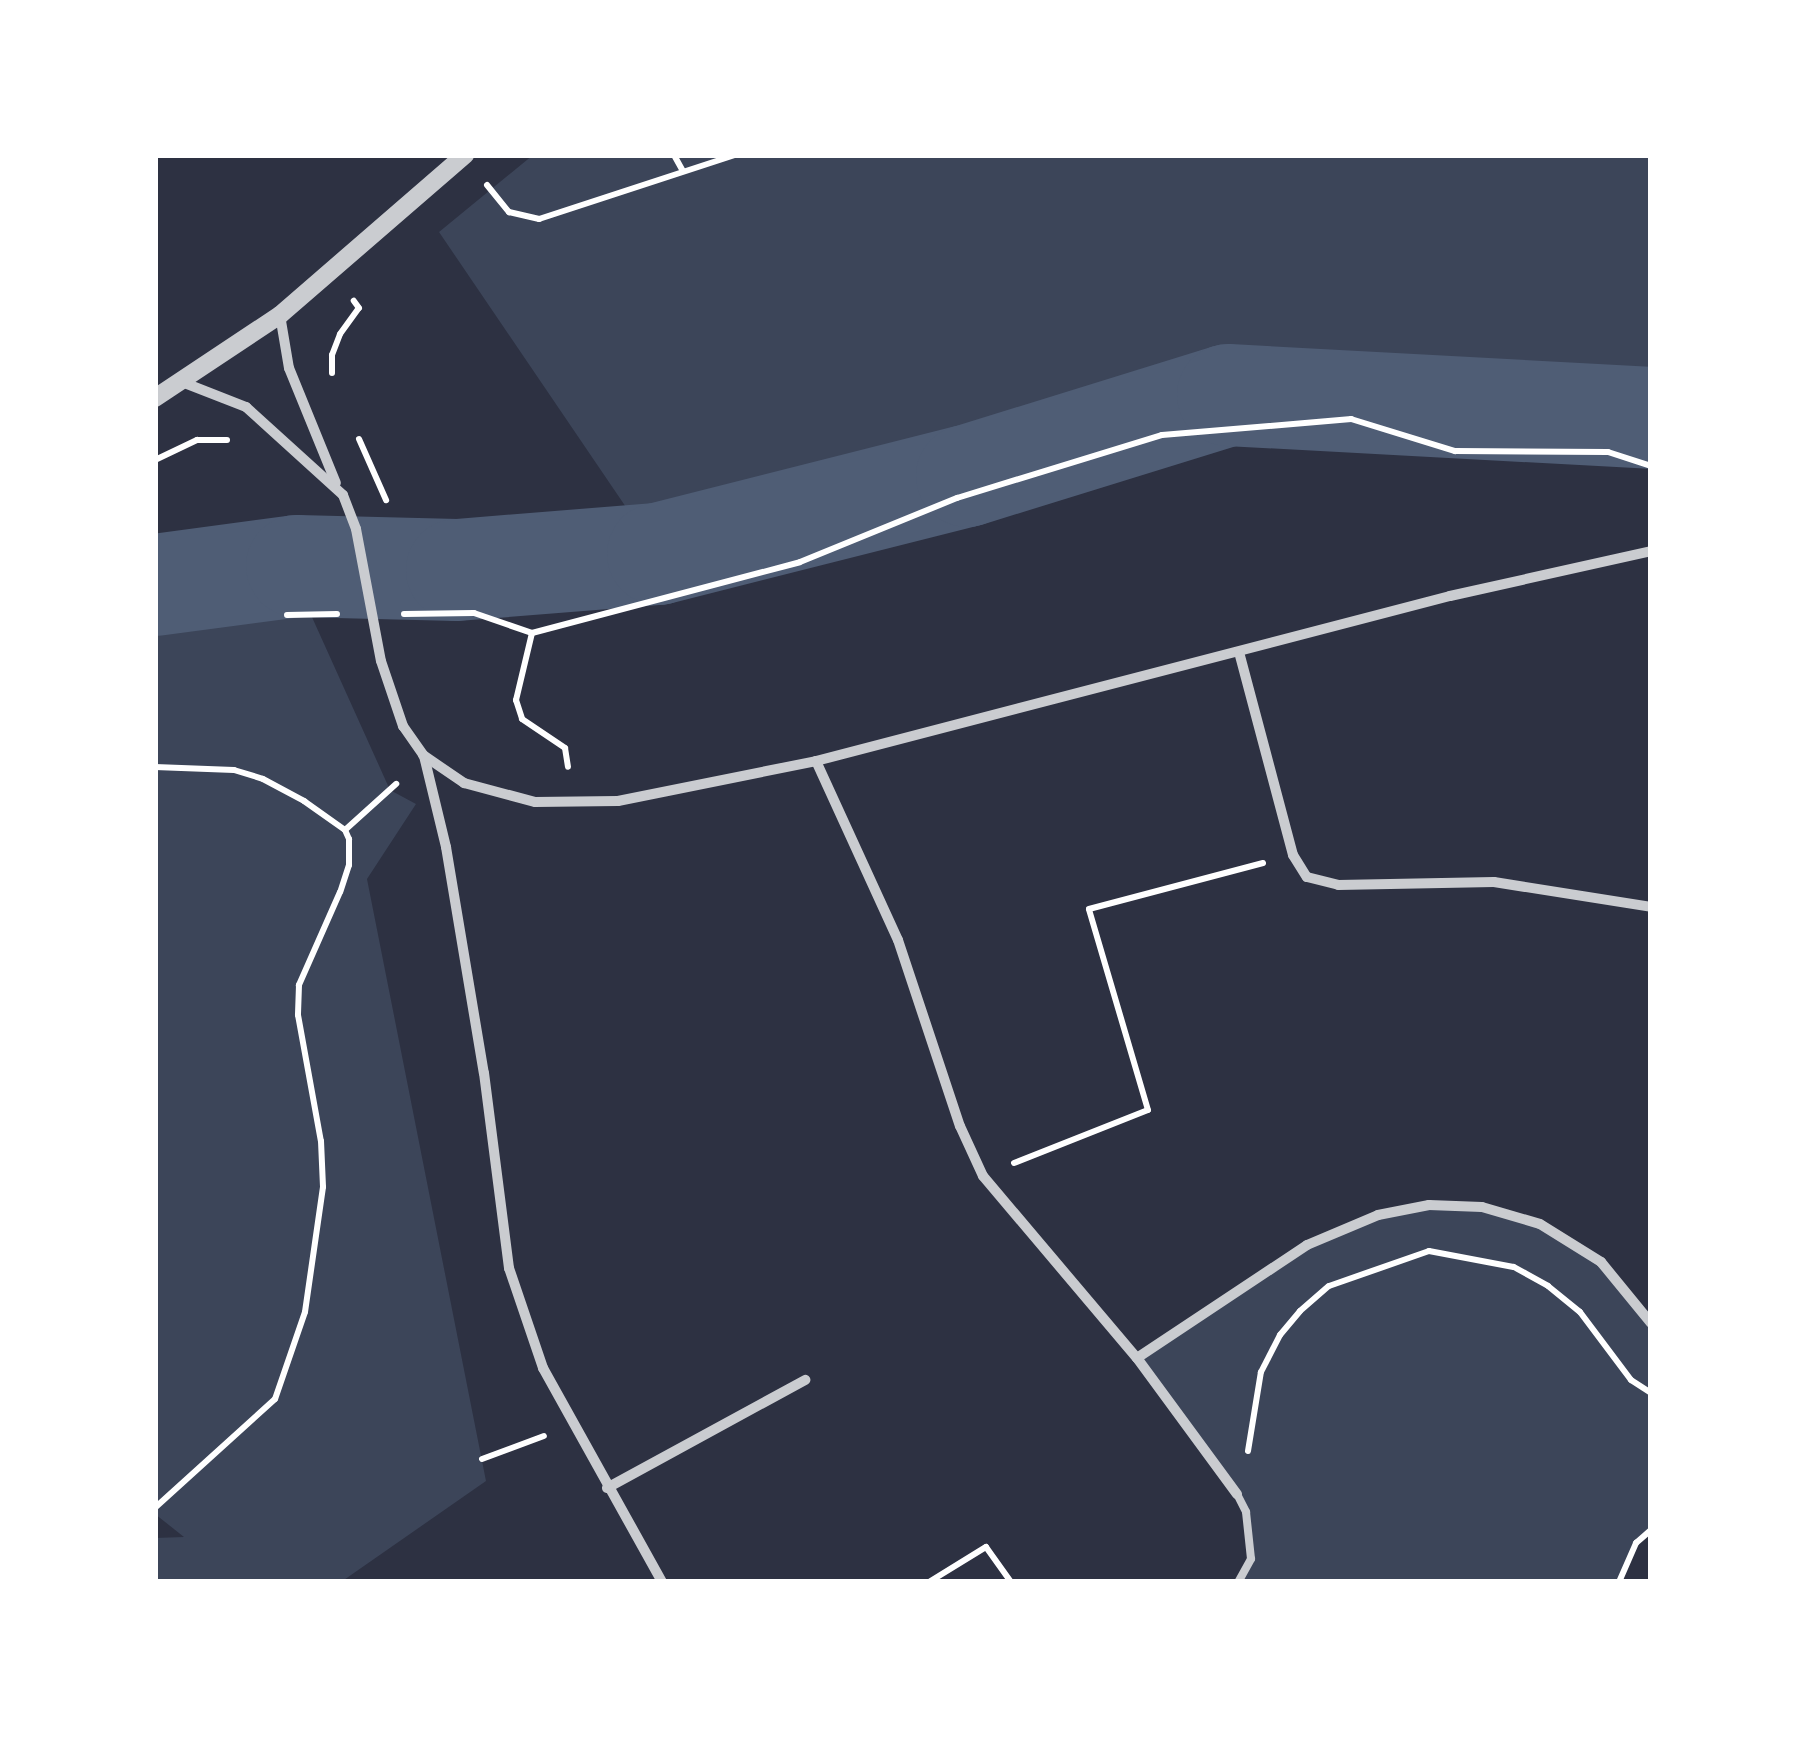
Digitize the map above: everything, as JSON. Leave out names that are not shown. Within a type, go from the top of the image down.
[{"type":"street","points":[[155,398],[280,315],[465,155]]},
{"type":"street","points":[[280,315],[290,368],[356,529],[381,661],[403,726],[423,755],[446,847],[484,1072],[508,1268],[543,1368],[662,1582]]},
{"type":"street","points":[[182,382],[246,407],[340,492]]},
{"type":"street","points":[[423,755],[464,783],[534,802],[618,801],[816,761],[930,728],[1450,596],[1651,550]]},
{"type":"street","points":[[1239,652],[1293,856],[1308,877],[1338,885],[1494,882],[1651,906]]},
{"type":"street","points":[[816,761],[898,940],[960,1126],[984,1176],[1138,1358],[1237,1494]]},
{"type":"street","points":[[1138,1358],[1308,1246],[1378,1215],[1429,1205],[1482,1207],[1540,1224],[1600,1262],[1651,1323]]},
{"type":"street","points":[[607,1488],[805,1380]]},
{"type":"lane","points":[[1237,1494],[1246,1512],[1251,1559],[1238,1582]]},
{"type":"path","points":[[674,155],[683,171]]},
{"type":"path","points":[[483,178],[508,212],[539,219],[735,155]]},
{"type":"path","points":[[332,385],[332,355],[359,308]]},
{"type":"path","points":[[401,614],[474,613],[532,632],[800,562],[957,498],[1162,435],[1351,419],[1456,451],[1608,452],[1651,466]]},
{"type":"path","points":[[356,434],[372,462]]},
{"type":"path","points":[[155,460],[196,440],[234,442]]},
{"type":"path","points":[[286,614],[344,614]]},
{"type":"path","points":[[532,632],[516,700],[522,720],[566,748],[575,802]]},
{"type":"path","points":[[345,830],[423,755]]},
{"type":"path","points":[[155,767],[234,770],[263,779],[345,830]]},
{"type":"path","points":[[155,1508],[275,1399],[306,1312],[323,1187],[321,1140],[298,1015],[299,985],[349,865],[345,830]]},
{"type":"path","points":[[984,1176],[1148,1110],[1090,909],[1293,856]]},
{"type":"path","points":[[1221,1469],[1248,1451],[1260,1372],[1280,1335],[1300,1310],[1329,1286],[1429,1251],[1514,1267],[1548,1286],[1580,1312],[1631,1380],[1651,1392]]},
{"type":"path","points":[[482,1459],[543,1436],[580,1440]]},
{"type":"path","points":[[1619,1582],[1636,1543],[1651,1530]]},
{"type":"path","points":[[929,1582],[986,1547],[1011,1582]]},
{"type":"shaded area","points":[[533,155],[1651,155],[1651,405],[1224,384],[1130,406],[962,462],[649,541],[439,232]]},
{"type":"shaded area","points":[[302,595],[390,790],[416,804],[367,879],[486,1481],[341,1582],[155,1582],[155,1538],[184,1537],[155,1514],[155,623]]},
{"type":"shaded area","points":[[1429,1205],[1482,1207],[1540,1224],[1600,1262],[1651,1323],[1651,1530],[1636,1543],[1619,1582],[1238,1582],[1251,1559],[1246,1512],[1137,1358],[1307,1245],[1378,1215]]},
{"type":"waterway","points":[[155,585],[297,566],[457,570],[658,554],[967,476],[1228,395],[1651,418]]}]
